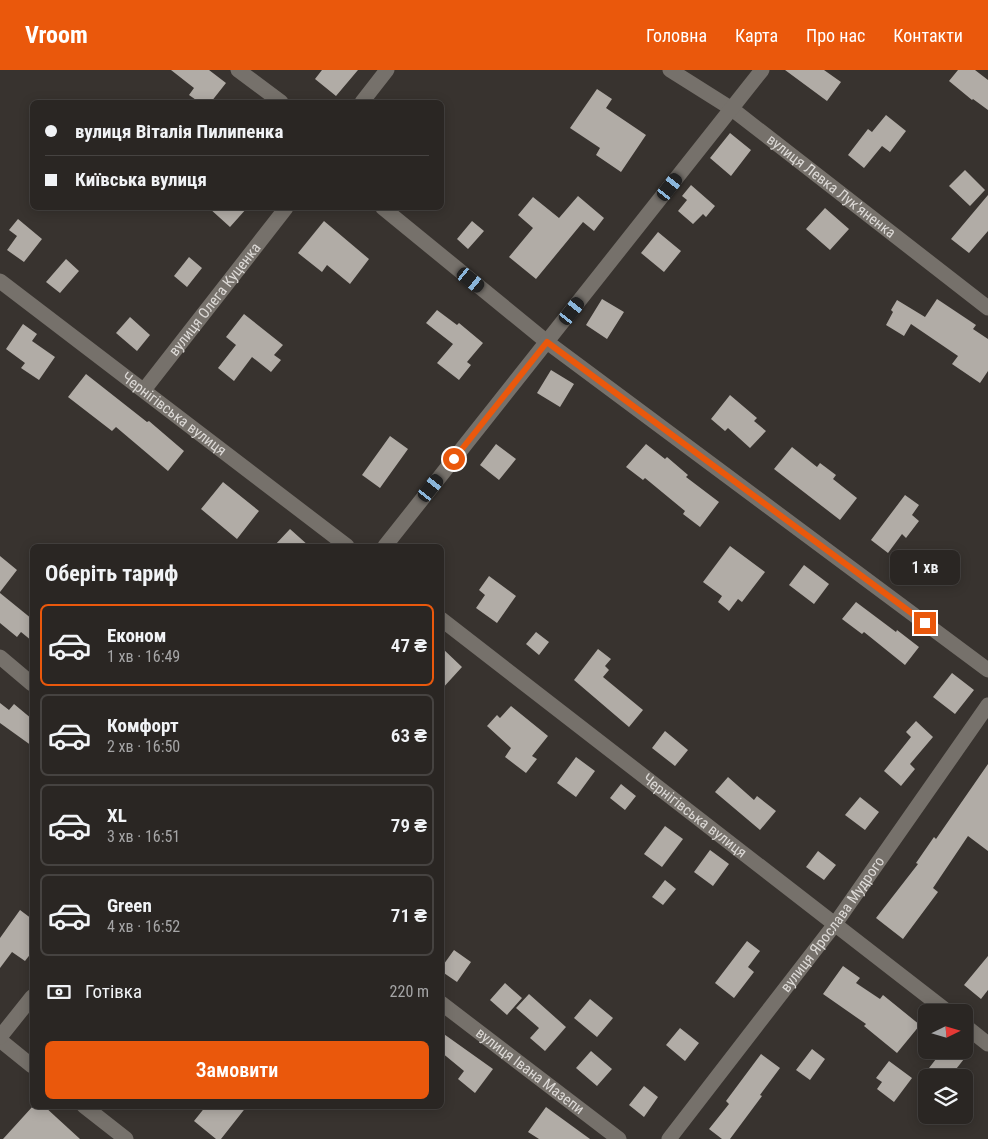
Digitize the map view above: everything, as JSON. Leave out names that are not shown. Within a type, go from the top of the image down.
[{"type":"street","points":[[238,70],[278,100]]},
{"type":"street","points":[[364,100],[387,70]]},
{"type":"street","name":"вулиця Левка Лук'яненка","points":[[670,70],[732,109],[988,308]]},
{"type":"street","points":[[387,544],[762,70]]},
{"type":"street","name":"вулиця Олега Куценка","points":[[144,390],[284,210]]},
{"type":"street","points":[[385,210],[547,342],[988,670]]},
{"type":"street","name":"Чернігівська вулиця","points":[[0,281],[344,544]]},
{"type":"street","name":"Чернігівська вулиця","points":[[444,621],[938,1004]]},
{"type":"street","points":[[0,657],[30,682]]},
{"type":"street","name":"вулиця Ярослава Мудрого","points":[[669,1139],[835,924],[988,705]]},
{"type":"street","points":[[30,1001],[0,1039],[30,1064]]},
{"type":"street","name":"вулиця Івана Мазепи","points":[[444,1005],[619,1139]]},
{"type":"street","points":[[973,1032],[988,1044]]},
{"type":"street","points":[[88,1109],[126,1139]]},
{"type":"building","points":[[171,70],[209,70],[226,83],[213,100],[196,100],[189,95],[194,88]]},
{"type":"building","points":[[322,70],[358,70],[336,96],[315,79]]},
{"type":"building","points":[[785,70],[824,70],[841,82],[827,101]]},
{"type":"building","points":[[958,70],[975,70],[988,80],[988,110],[972,100],[949,81]]},
{"type":"building","points":[[597,89],[612,99],[606,108],[646,135],[621,172],[596,155],[600,148],[570,128]]},
{"type":"building","points":[[886,115],[906,131],[890,152],[882,146],[864,168],[848,155],[868,129],[872,132]]},
{"type":"building","points":[[730,133],[751,150],[731,176],[710,158]]},
{"type":"building","points":[[965,170],[985,190],[970,206],[949,186]]},
{"type":"building","points":[[691,185],[715,206],[706,217],[703,214],[693,224],[678,211],[687,200],[682,196]]},
{"type":"building","points":[[988,195],[988,231],[969,253],[951,239]]},
{"type":"building","points":[[578,196],[604,218],[594,231],[583,222],[536,279],[509,257],[533,228],[518,215],[533,197],[559,218]]},
{"type":"building","points":[[825,208],[849,229],[830,250],[806,229]]},
{"type":"building","points":[[211,210],[245,210],[230,227]]},
{"type":"building","points":[[18,219],[42,239],[24,262],[7,250],[17,236],[9,230]]},
{"type":"building","points":[[324,221],[369,259],[350,284],[327,265],[322,272],[298,253]]},
{"type":"building","points":[[472,221],[484,231],[468,249],[457,239]]},
{"type":"building","points":[[658,232],[681,251],[664,272],[641,253]]},
{"type":"building","points":[[189,257],[202,268],[187,287],[174,276]]},
{"type":"building","points":[[66,259],[79,271],[60,293],[46,282]]},
{"type":"building","points":[[602,299],[624,312],[607,339],[586,325]]},
{"type":"building","points":[[937,299],[976,325],[973,329],[988,339],[988,371],[980,383],[952,364],[958,356],[911,324],[904,336],[886,325],[897,300],[925,317]]},
{"type":"building","points":[[437,310],[457,325],[459,323],[483,343],[467,362],[471,365],[459,380],[437,363],[453,344],[426,323]]},
{"type":"building","points":[[244,314],[283,345],[274,355],[281,360],[271,372],[252,357],[234,381],[218,368],[236,345],[226,337]]},
{"type":"building","points":[[130,317],[150,335],[137,351],[116,333]]},
{"type":"building","points":[[23,324],[37,334],[32,341],[55,357],[39,380],[21,368],[25,363],[6,349]]},
{"type":"building","points":[[551,370],[574,384],[560,407],[537,393]]},
{"type":"building","points":[[86,374],[147,422],[149,421],[184,451],[168,471],[116,427],[112,431],[68,397]]},
{"type":"building","points":[[730,395],[757,418],[754,421],[766,431],[750,448],[728,428],[725,431],[711,419]]},
{"type":"building","points":[[390,436],[408,449],[380,488],[362,475]]},
{"type":"building","points":[[496,444],[516,459],[499,480],[480,465]]},
{"type":"building","points":[[646,444],[665,459],[667,457],[688,475],[686,477],[719,502],[700,527],[683,514],[685,511],[645,478],[643,480],[626,467]]},
{"type":"building","points":[[792,447],[817,467],[820,463],[836,475],[833,479],[857,498],[840,520],[774,469]]},
{"type":"building","points":[[223,482],[259,511],[237,539],[201,509]]},
{"type":"building","points":[[905,495],[919,505],[912,515],[919,521],[906,538],[902,534],[888,553],[871,540]]},
{"type":"building","points":[[290,529],[307,544],[276,544]]},
{"type":"building","points":[[730,546],[765,572],[742,602],[738,599],[729,611],[718,602],[722,596],[703,582]]},
{"type":"building","points":[[0,556],[17,570],[0,592]]},
{"type":"building","points":[[804,565],[829,584],[814,604],[789,585]]},
{"type":"building","points":[[489,576],[516,596],[497,623],[476,608],[485,595],[479,590]]},
{"type":"building","points":[[0,593],[30,617],[30,639],[21,632],[17,637],[0,623]]},
{"type":"building","points":[[856,602],[919,647],[905,665],[864,632],[862,634],[842,619]]},
{"type":"building","points":[[536,632],[549,642],[539,655],[526,644]]},
{"type":"building","points":[[598,649],[611,659],[605,666],[609,670],[603,677],[643,710],[629,727],[574,680]]},
{"type":"building","points":[[444,650],[462,667],[444,687]]},
{"type":"building","points":[[952,673],[974,690],[955,714],[933,697]]},
{"type":"building","points":[[0,703],[9,710],[14,704],[30,717],[30,745],[0,723]]},
{"type":"building","points":[[511,706],[548,736],[532,756],[537,759],[526,773],[505,757],[511,748],[487,726],[497,715],[500,718]]},
{"type":"building","points":[[916,721],[933,737],[910,764],[915,769],[901,786],[884,771],[911,737],[906,732]]},
{"type":"building","points":[[665,731],[688,750],[675,766],[652,748]]},
{"type":"building","points":[[576,757],[595,771],[576,797],[557,783]]},
{"type":"building","points":[[988,764],[988,851],[968,836],[933,888],[938,892],[903,939],[876,918],[918,864],[916,863],[934,837],[936,839]]},
{"type":"building","points":[[728,777],[754,800],[757,796],[776,811],[760,830],[715,792]]},
{"type":"building","points":[[621,784],[636,796],[625,810],[610,798]]},
{"type":"building","points":[[860,797],[879,812],[865,830],[845,815]]},
{"type":"building","points":[[665,826],[683,839],[662,867],[644,854]]},
{"type":"building","points":[[710,850],[729,864],[713,886],[694,872]]},
{"type":"building","points":[[818,851],[836,865],[824,880],[806,867]]},
{"type":"building","points":[[665,880],[676,889],[663,905],[652,897]]},
{"type":"building","points":[[20,910],[30,918],[30,955],[25,961],[12,952],[0,968],[0,938]]},
{"type":"building","points":[[747,941],[760,951],[748,967],[754,972],[734,998],[715,983]]},
{"type":"building","points":[[454,950],[471,962],[457,982],[444,973],[444,964]]},
{"type":"building","points":[[988,956],[988,990],[981,999],[964,985]]},
{"type":"building","points":[[843,966],[860,978],[856,983],[880,999],[883,995],[918,1023],[918,1027],[897,1053],[864,1026],[866,1024],[823,994]]},
{"type":"building","points":[[505,983],[522,998],[507,1015],[490,1000]]},
{"type":"building","points":[[529,994],[566,1027],[545,1051],[530,1038],[539,1028],[516,1008]]},
{"type":"building","points":[[590,999],[613,1018],[597,1037],[574,1018]]},
{"type":"building","points":[[680,1028],[699,1043],[685,1061],[666,1045]]},
{"type":"building","points":[[444,1034],[493,1069],[475,1093],[458,1079],[464,1071],[444,1054]]},
{"type":"building","points":[[812,1049],[825,1059],[810,1080],[796,1070]]},
{"type":"building","points":[[591,1051],[612,1069],[597,1086],[576,1068]]},
{"type":"building","points":[[761,1054],[780,1068],[730,1139],[722,1139],[709,1129],[729,1104],[726,1101]]},
{"type":"building","points":[[936,1059],[964,1059],[956,1069],[929,1068]]},
{"type":"building","points":[[889,1061],[912,1078],[894,1102],[877,1089],[882,1082],[876,1078]]},
{"type":"building","points":[[644,1086],[658,1097],[644,1117],[629,1105]]},
{"type":"building","points":[[546,1107],[590,1139],[539,1139],[528,1132]]},
{"type":"building","points":[[30,1109],[47,1109],[80,1139],[3,1139]]},
{"type":"building","points":[[204,1109],[245,1109],[221,1139],[216,1139],[194,1121]]},
{"type":"route","points":[[454,459],[547,342],[925,623]]}]
